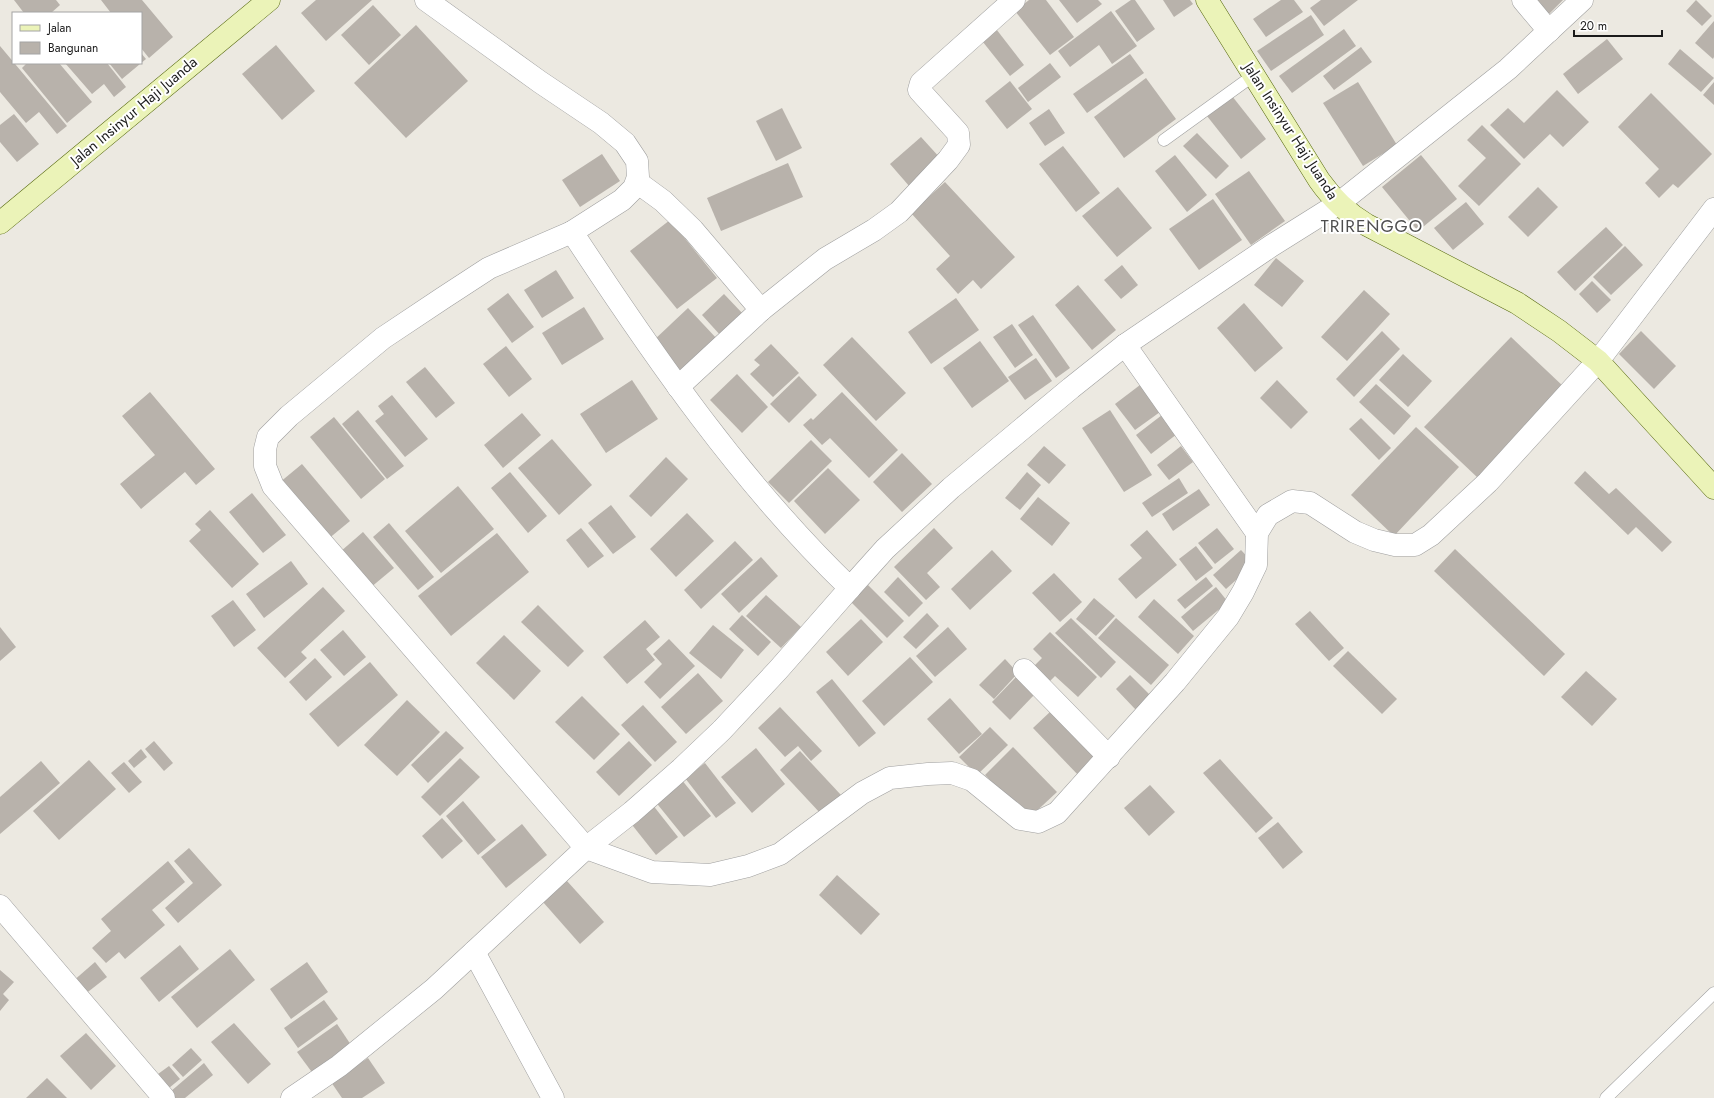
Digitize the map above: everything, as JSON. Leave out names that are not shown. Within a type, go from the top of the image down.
[{"type":"main road","name":"Jalan Insinyur Haji Juanda","points":[[0,223],[269,0]]},
{"type":"main road","name":"Jalan Insinyur Haji Juanda","points":[[1207,0],[1320,180],[1338,204],[1350,214],[1368,225],[1517,303],[1559,331],[1598,361],[1714,488]]},
{"type":"street","points":[[426,0],[540,82],[601,123],[625,143],[637,161],[637,182],[634,188],[622,200],[572,232],[489,268],[383,338],[289,416],[268,437],[265,450],[265,466],[273,486],[586,848],[652,872],[710,875],[748,866],[780,854],[862,793],[890,778],[952,773],[972,780],[1020,819],[1038,822],[1057,814],[1175,682],[1228,617],[1243,592],[1256,564],[1257,533],[1268,516],[1292,501],[1310,503],[1354,532],[1374,540],[1395,545],[1415,545],[1432,535],[1488,482],[1598,361],[1714,209]]},
{"type":"street","points":[[678,387],[761,310],[825,259],[874,230],[899,212],[948,160],[959,145],[958,134],[919,90],[921,83],[1014,0]]},
{"type":"street","points":[[1523,0],[1549,31]]},
{"type":"street","points":[[292,1098],[339,1066],[434,989],[586,848],[637,808],[722,730],[778,670],[885,549],[951,488],[1018,431],[1125,345],[1271,246],[1338,204],[1508,69],[1582,0]]},
{"type":"street","points":[[637,182],[663,201],[693,230],[734,276],[761,310]]},
{"type":"street","points":[[572,232],[636,328],[723,447],[776,510],[821,560],[850,588]]},
{"type":"street","points":[[1125,345],[1257,533]]},
{"type":"street","points":[[1024,670],[1109,757]]},
{"type":"street","points":[[0,906],[164,1098]]},
{"type":"street","points":[[474,952],[552,1098]]},
{"type":"lane","points":[[1164,140],[1254,75]]},
{"type":"lane","points":[[1606,1098],[1714,993]]},
{"type":"building","points":[[14,0],[56,0],[60,5],[52,12],[23,12]]},
{"type":"building","points":[[101,0],[142,0],[173,37],[149,58],[142,49],[142,12],[110,12]]},
{"type":"building","points":[[316,0],[372,0],[326,41],[301,13]]},
{"type":"building","points":[[1029,0],[1046,0],[1074,37],[1050,55],[1015,11]]},
{"type":"building","points":[[1059,0],[1098,0],[1102,4],[1077,23]]},
{"type":"building","points":[[1131,0],[1135,0],[1155,29],[1137,42],[1115,11]]},
{"type":"building","points":[[1163,0],[1190,0],[1193,4],[1174,17]]},
{"type":"building","points":[[1281,0],[1294,0],[1303,12],[1266,37],[1253,19]]},
{"type":"building","points":[[1321,0],[1358,0],[1324,26],[1310,8]]},
{"type":"building","points":[[1526,0],[1563,0],[1544,19]]},
{"type":"building","points":[[1696,0],[1712,16],[1702,26],[1686,11]]},
{"type":"building","points":[[373,5],[401,35],[369,65],[341,35]]},
{"type":"building","points":[[1111,11],[1137,46],[1112,64],[1099,45],[1070,67],[1058,51]]},
{"type":"building","points":[[1311,15],[1324,35],[1271,71],[1257,51]]},
{"type":"building","points":[[1714,21],[1714,57],[1713,59],[1695,43]]},
{"type":"building","points":[[416,25],[468,81],[406,138],[354,83]]},
{"type":"building","points":[[993,25],[1024,65],[1010,76],[979,37]]},
{"type":"building","points":[[1344,29],[1356,46],[1292,93],[1279,76]]},
{"type":"building","points":[[1607,39],[1623,59],[1578,94],[1563,74]]},
{"type":"building","points":[[276,45],[315,91],[282,120],[242,74]]},
{"type":"building","points":[[0,46],[12,60],[12,64],[15,64],[67,126],[57,134],[39,112],[26,123],[0,92]]},
{"type":"building","points":[[1361,47],[1372,62],[1334,90],[1323,76]]},
{"type":"building","points":[[1680,49],[1714,78],[1701,92],[1668,64]]},
{"type":"building","points":[[142,54],[146,59],[142,62]]},
{"type":"building","points":[[1130,54],[1144,73],[1087,113],[1073,94]]},
{"type":"building","points":[[1050,63],[1061,77],[1028,102],[1018,88]]},
{"type":"building","points":[[26,64],[60,64],[92,102],[67,123],[22,68]]},
{"type":"building","points":[[66,64],[108,64],[126,87],[114,97],[104,84],[92,94]]},
{"type":"building","points":[[110,64],[140,64],[122,79]]},
{"type":"building","points":[[1146,78],[1176,119],[1124,158],[1094,117]]},
{"type":"building","points":[[1010,81],[1032,109],[1007,129],[985,101]]},
{"type":"building","points":[[1358,82],[1397,145],[1363,166],[1323,103]]},
{"type":"building","points":[[1714,82],[1714,105],[1703,95]]},
{"type":"building","points":[[1557,90],[1589,122],[1563,147],[1550,134],[1524,159],[1490,125],[1508,108],[1524,123]]},
{"type":"building","points":[[1651,93],[1712,154],[1678,188],[1673,184],[1659,198],[1645,183],[1659,169],[1618,127]]},
{"type":"building","points":[[1232,96],[1266,139],[1241,159],[1207,116]]},
{"type":"building","points":[[782,108],[802,148],[776,161],[756,121]]},
{"type":"building","points":[[1049,109],[1065,133],[1045,146],[1029,123]]},
{"type":"building","points":[[14,114],[39,144],[17,162],[0,142],[0,125]]},
{"type":"building","points":[[1482,125],[1521,164],[1479,206],[1458,186],[1486,158],[1467,140]]},
{"type":"building","points":[[1197,133],[1229,166],[1216,179],[1183,146]]},
{"type":"building","points":[[921,137],[941,159],[910,187],[890,164]]},
{"type":"building","points":[[1063,146],[1100,193],[1076,212],[1039,164]]},
{"type":"building","points":[[602,154],[620,181],[580,207],[562,180]]},
{"type":"building","points":[[1175,155],[1207,195],[1187,212],[1155,171]]},
{"type":"building","points":[[1421,155],[1457,199],[1418,231],[1382,187]]},
{"type":"building","points":[[788,163],[803,197],[721,231],[707,198]]},
{"type":"building","points":[[1249,171],[1285,221],[1251,245],[1215,194]]},
{"type":"building","points":[[945,182],[1015,257],[981,289],[973,280],[958,294],[936,269],[950,256],[911,213]]},
{"type":"building","points":[[1118,187],[1152,228],[1117,257],[1082,216]]},
{"type":"building","points":[[1538,187],[1558,207],[1528,237],[1508,217]]},
{"type":"building","points":[[1213,199],[1242,240],[1199,270],[1169,229]]},
{"type":"building","points":[[1466,202],[1484,224],[1453,250],[1434,228]]},
{"type":"building","points":[[670,220],[717,278],[677,309],[630,251]]},
{"type":"building","points":[[1606,227],[1623,245],[1575,291],[1557,272]]},
{"type":"building","points":[[1625,246],[1643,265],[1611,295],[1593,277]]},
{"type":"building","points":[[1276,258],[1304,281],[1282,307],[1254,285]]},
{"type":"building","points":[[1122,265],[1138,285],[1121,299],[1104,280]]},
{"type":"building","points":[[556,270],[574,298],[542,318],[524,290]]},
{"type":"building","points":[[1592,281],[1611,300],[1597,313],[1579,294]]},
{"type":"building","points":[[1078,285],[1116,330],[1092,350],[1055,305]]},
{"type":"building","points":[[1364,290],[1390,314],[1347,361],[1321,337]]},
{"type":"building","points":[[508,293],[534,327],[512,343],[487,309]]},
{"type":"building","points":[[724,294],[744,315],[721,336],[702,315]]},
{"type":"building","points":[[956,298],[979,330],[931,364],[908,332]]},
{"type":"building","points":[[1244,303],[1283,348],[1255,372],[1217,328]]},
{"type":"building","points":[[584,307],[604,339],[562,365],[542,333]]},
{"type":"building","points":[[688,308],[718,340],[683,373],[653,341]]},
{"type":"building","points":[[1033,315],[1070,368],[1056,378],[1018,325]]},
{"type":"building","points":[[1012,324],[1033,355],[1015,368],[993,337]]},
{"type":"building","points":[[1382,331],[1400,349],[1354,397],[1336,379]]},
{"type":"building","points":[[1641,331],[1676,366],[1654,389],[1619,354]]},
{"type":"building","points":[[852,337],[906,393],[876,421],[823,365]]},
{"type":"building","points":[[1511,337],[1564,387],[1478,478],[1424,427]]},
{"type":"building","points":[[980,341],[1009,381],[972,408],[943,368]]},
{"type":"building","points":[[771,344],[799,373],[773,397],[750,374],[760,365],[754,360]]},
{"type":"building","points":[[506,346],[532,379],[509,397],[483,364]]},
{"type":"building","points":[[1403,354],[1432,381],[1408,407],[1379,380]]},
{"type":"building","points":[[1036,358],[1052,381],[1025,400],[1008,377]]},
{"type":"building","points":[[425,367],[455,403],[436,418],[406,382]]},
{"type":"building","points":[[737,374],[768,407],[742,433],[710,400]]},
{"type":"building","points":[[799,376],[817,395],[789,423],[770,404]]},
{"type":"building","points":[[632,380],[658,419],[606,453],[580,414]]},
{"type":"building","points":[[1277,380],[1308,412],[1291,429],[1260,398]]},
{"type":"building","points":[[1376,384],[1411,416],[1394,435],[1359,402]]},
{"type":"building","points":[[1140,385],[1160,412],[1135,430],[1115,404]]},
{"type":"building","points":[[150,392],[215,469],[196,485],[185,472],[141,509],[120,484],[155,455],[122,416]]},
{"type":"building","points":[[842,392],[898,450],[869,478],[830,438],[822,445],[803,425],[811,418],[813,420]]},
{"type":"building","points":[[392,395],[428,439],[405,457],[375,421],[384,414],[378,406]]},
{"type":"building","points":[[358,410],[404,466],[387,479],[342,424]]},
{"type":"building","points":[[1110,410],[1152,475],[1124,492],[1082,428]]},
{"type":"building","points":[[522,413],[541,435],[503,468],[484,445]]},
{"type":"building","points":[[1162,415],[1177,434],[1151,454],[1136,435]]},
{"type":"building","points":[[334,417],[385,479],[361,499],[310,437]]},
{"type":"building","points":[[1361,418],[1391,448],[1379,460],[1349,429]]},
{"type":"building","points":[[1416,427],[1459,467],[1394,536],[1351,495]]},
{"type":"building","points":[[552,439],[592,485],[559,515],[518,468]]},
{"type":"building","points":[[811,440],[832,461],[789,503],[768,482]]},
{"type":"building","points":[[1044,446],[1066,465],[1049,484],[1027,465]]},
{"type":"building","points":[[1181,446],[1193,462],[1169,480],[1157,465]]},
{"type":"building","points":[[902,453],[932,484],[902,512],[873,482]]},
{"type":"building","points":[[666,457],[688,479],[651,517],[629,496]]},
{"type":"building","points":[[302,464],[350,521],[327,540],[279,483]]},
{"type":"building","points":[[828,468],[860,500],[825,534],[794,501]]},
{"type":"building","points":[[1585,471],[1609,494],[1616,488],[1672,542],[1662,552],[1636,527],[1628,535],[1574,483]]},
{"type":"building","points":[[510,472],[547,516],[528,533],[491,488]]},
{"type":"building","points":[[1027,472],[1041,485],[1020,510],[1005,498]]},
{"type":"building","points":[[1179,478],[1188,493],[1152,517],[1142,503]]},
{"type":"building","points":[[458,486],[494,529],[441,573],[405,531]]},
{"type":"building","points":[[1199,489],[1210,505],[1173,531],[1162,514]]},
{"type":"building","points":[[252,493],[286,535],[263,553],[229,512]]},
{"type":"building","points":[[1038,497],[1070,523],[1052,546],[1020,519]]},
{"type":"building","points":[[611,505],[636,537],[613,554],[588,523]]},
{"type":"building","points":[[210,510],[259,564],[232,588],[189,541],[201,530],[195,524]]},
{"type":"building","points":[[687,513],[714,541],[676,577],[650,549]]},
{"type":"building","points":[[389,523],[434,577],[418,590],[373,537]]},
{"type":"building","points":[[581,528],[604,556],[588,568],[566,540]]},
{"type":"building","points":[[934,528],[953,548],[927,573],[940,587],[926,600],[894,567]]},
{"type":"building","points":[[1217,528],[1234,549],[1215,564],[1198,543]]},
{"type":"building","points":[[1147,530],[1177,565],[1136,599],[1118,579],[1142,558],[1130,545]]},
{"type":"building","points":[[363,532],[394,568],[370,588],[340,552]]},
{"type":"building","points":[[497,533],[529,572],[451,636],[418,596]]},
{"type":"building","points":[[735,541],[753,560],[701,609],[684,590]]},
{"type":"building","points":[[1196,546],[1213,568],[1196,581],[1179,559]]},
{"type":"building","points":[[1455,549],[1565,654],[1544,676],[1434,571]]},
{"type":"building","points":[[992,550],[1012,571],[970,610],[951,589]]},
{"type":"building","points":[[1241,550],[1254,564],[1226,589],[1213,575]]},
{"type":"building","points":[[761,557],[778,576],[739,613],[721,594]]},
{"type":"building","points":[[291,561],[308,584],[264,618],[246,594]]},
{"type":"building","points":[[1054,573],[1082,602],[1060,622],[1032,593]]},
{"type":"building","points":[[898,577],[923,603],[909,617],[884,592]]},
{"type":"building","points":[[1206,577],[1213,586],[1185,609],[1177,600]]},
{"type":"building","points":[[868,585],[904,621],[887,638],[851,602]]},
{"type":"building","points":[[323,587],[345,611],[301,652],[307,658],[285,678],[257,648]]},
{"type":"building","points":[[1216,587],[1228,602],[1193,631],[1181,617]]},
{"type":"building","points":[[766,595],[801,627],[781,648],[746,616]]},
{"type":"building","points":[[1094,598],[1115,616],[1096,636],[1076,619]]},
{"type":"building","points":[[1154,599],[1194,636],[1178,654],[1138,617]]},
{"type":"building","points":[[233,600],[256,630],[234,647],[211,616]]},
{"type":"building","points":[[538,605],[584,651],[568,667],[521,622]]},
{"type":"building","points":[[1310,611],[1344,648],[1329,661],[1295,624]]},
{"type":"building","points":[[927,613],[939,626],[916,649],[903,637]]},
{"type":"building","points":[[742,615],[771,642],[758,656],[729,629]]},
{"type":"building","points":[[1071,618],[1116,662],[1101,678],[1055,633]]},
{"type":"building","points":[[1116,618],[1169,665],[1151,685],[1098,638]]},
{"type":"building","points":[[861,619],[883,642],[848,676],[826,652]]},
{"type":"building","points":[[645,620],[660,637],[646,649],[655,660],[627,684],[603,657]]},
{"type":"building","points":[[713,625],[744,650],[721,679],[689,653]]},
{"type":"building","points":[[0,627],[16,647],[0,661]]},
{"type":"building","points":[[948,627],[967,649],[935,677],[916,656]]},
{"type":"building","points":[[343,630],[366,657],[344,676],[320,650]]},
{"type":"building","points":[[1050,632],[1097,677],[1078,697],[1055,676],[1045,686],[1029,671],[1042,658],[1033,649]]},
{"type":"building","points":[[504,635],[541,671],[514,700],[476,663]]},
{"type":"building","points":[[669,639],[695,666],[660,699],[644,682],[662,664],[653,654]]},
{"type":"building","points":[[1348,651],[1397,699],[1382,714],[1333,666]]},
{"type":"building","points":[[910,657],[933,682],[884,726],[862,701]]},
{"type":"building","points":[[315,658],[332,677],[306,701],[289,682]]},
{"type":"building","points":[[1005,659],[1018,673],[994,699],[979,685]]},
{"type":"building","points":[[370,662],[398,695],[338,747],[309,714]]},
{"type":"building","points":[[1586,671],[1617,699],[1592,726],[1561,697]]},
{"type":"building","points":[[698,673],[723,701],[686,734],[661,707]]},
{"type":"building","points":[[1130,675],[1150,695],[1136,710],[1116,689]]},
{"type":"building","points":[[1016,677],[1035,694],[1010,720],[992,702]]},
{"type":"building","points":[[832,679],[876,733],[859,747],[816,692]]},
{"type":"building","points":[[582,696],[620,734],[594,760],[555,722]]},
{"type":"building","points":[[950,698],[982,734],[959,754],[927,719]]},
{"type":"building","points":[[407,700],[440,732],[397,776],[364,745]]},
{"type":"building","points":[[643,705],[677,742],[655,762],[621,725]]},
{"type":"building","points":[[780,707],[822,751],[811,761],[798,746],[785,757],[758,728]]},
{"type":"building","points":[[1051,711],[1098,760],[1080,777],[1033,728]]},
{"type":"building","points":[[990,727],[1008,745],[977,775],[959,757]]},
{"type":"building","points":[[446,731],[464,748],[428,783],[411,765]]},
{"type":"building","points":[[154,741],[173,763],[164,771],[145,749]]},
{"type":"building","points":[[629,741],[652,765],[619,796],[596,772]]},
{"type":"building","points":[[1013,747],[1057,792],[1028,819],[985,775]]},
{"type":"building","points":[[756,748],[785,784],[752,813],[721,777]]},
{"type":"building","points":[[141,749],[147,757],[134,768],[128,761]]},
{"type":"building","points":[[800,751],[841,795],[821,814],[780,770]]},
{"type":"building","points":[[460,758],[480,777],[440,816],[421,797]]},
{"type":"building","points":[[1220,759],[1273,818],[1256,833],[1203,773]]},
{"type":"building","points":[[89,760],[116,789],[59,840],[33,811]]},
{"type":"building","points":[[41,761],[60,783],[0,834],[0,797]]},
{"type":"building","points":[[124,762],[142,782],[129,793],[111,773]]},
{"type":"building","points":[[705,763],[736,803],[716,818],[685,778]]},
{"type":"building","points":[[681,779],[711,816],[684,837],[654,800]]},
{"type":"building","points":[[1150,785],[1175,812],[1149,836],[1124,808]]},
{"type":"building","points":[[463,801],[496,840],[478,855],[446,816]]},
{"type":"building","points":[[652,804],[678,837],[656,855],[629,821]]},
{"type":"building","points":[[442,818],[463,841],[442,859],[422,836]]},
{"type":"building","points":[[1278,822],[1303,852],[1283,869],[1258,838]]},
{"type":"building","points":[[522,824],[547,855],[506,888],[481,857]]},
{"type":"building","points":[[189,848],[222,885],[178,923],[165,908],[193,883],[174,861]]},
{"type":"building","points":[[168,861],[185,882],[152,910],[165,925],[125,959],[119,952],[106,963],[92,948],[111,931],[101,919]]},
{"type":"building","points":[[837,875],[880,914],[861,935],[819,895]]},
{"type":"building","points":[[567,881],[604,922],[580,944],[543,902]]},
{"type":"building","points":[[180,945],[199,969],[159,1002],[140,978]]},
{"type":"building","points":[[230,949],[255,980],[197,1028],[171,997]]},
{"type":"building","points":[[95,962],[107,977],[84,995],[72,982]]},
{"type":"building","points":[[307,962],[328,992],[291,1019],[270,989]]},
{"type":"building","points":[[0,970],[14,982],[3,994],[9,1000],[0,1011]]},
{"type":"building","points":[[324,1000],[338,1019],[298,1048],[284,1028]]},
{"type":"building","points":[[234,1023],[271,1064],[248,1084],[211,1042]]},
{"type":"building","points":[[337,1024],[353,1048],[314,1075],[297,1052]]},
{"type":"building","points":[[86,1033],[116,1066],[91,1090],[60,1056]]},
{"type":"building","points":[[191,1048],[202,1060],[183,1077],[172,1065]]},
{"type":"building","points":[[368,1058],[385,1083],[362,1098],[342,1098],[331,1082]]},
{"type":"building","points":[[204,1063],[213,1075],[185,1098],[175,1098],[170,1092]]},
{"type":"building","points":[[169,1066],[180,1079],[169,1088],[158,1074]]},
{"type":"building","points":[[47,1078],[67,1098],[26,1098]]},
{"type":"district","name":"TRIRENGGO","points":[[1372,226]]}]
